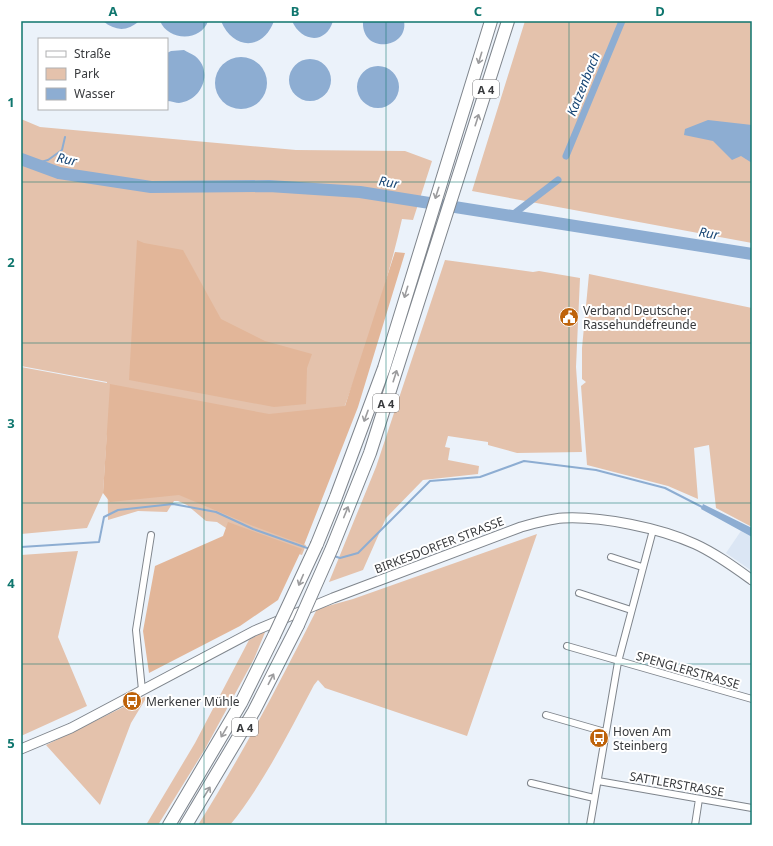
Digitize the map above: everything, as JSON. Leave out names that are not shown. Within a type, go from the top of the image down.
[{"type":"highway","name":"A 4","points":[[169,825],[241,703],[317,544],[336,497],[384,368],[491,21]]},
{"type":"highway","name":"A 4","points":[[186,825],[254,711],[298,626],[332,548],[370,453],[508,21]]},
{"type":"main road","name":"BIRKESDORFER STRASSE","points":[[21,749],[71,728],[254,631],[333,598],[521,527],[544,521],[575,518],[605,520],[653,530],[695,544],[726,562],[752,580]]},
{"type":"street","points":[[590,825],[618,662],[630,610],[653,530]]},
{"type":"street","points":[[142,690],[136,630],[151,535]]},
{"type":"street","points":[[611,558],[642,567]]},
{"type":"street","points":[[580,593],[630,610]]},
{"type":"street","name":"SPENGLERSTRASSE","points":[[567,646],[618,662],[752,699]]},
{"type":"street","points":[[546,715],[605,732]]},
{"type":"street","name":"SATTLERSTRASSE","points":[[598,781],[752,808]]},
{"type":"street","points":[[531,782],[594,798]]},
{"type":"street","points":[[695,825],[699,799]]},
{"type":"shaded area","points":[[137,240],[144,243],[183,250],[221,319],[265,341],[312,354],[307,368],[306,404],[274,407],[129,380]]},
{"type":"shaded area","points":[[395,252],[405,253],[358,407],[304,545],[253,526],[179,495],[110,502],[103,493],[110,384],[269,414],[345,406]]},
{"type":"shaded area","points":[[228,522],[302,549],[278,600],[240,626],[149,673],[143,631],[155,566],[223,536]]},
{"type":"shaded area","points":[[741,531],[752,537],[752,571],[726,553]]},
{"type":"green space","points":[[525,21],[752,21],[752,243],[472,191]]},
{"type":"green space","points":[[21,119],[40,127],[296,150],[405,151],[432,161],[413,220],[402,219],[380,301],[354,382],[294,541],[306,545],[302,555],[235,534],[217,522],[206,521],[187,505],[178,501],[174,501],[167,512],[138,511],[108,520],[107,434],[103,493],[87,528],[21,534],[21,367],[107,382],[21,366]]},
{"type":"green space","points":[[445,260],[533,272],[539,271],[580,278],[576,367],[582,452],[517,453],[488,445],[488,442],[448,436],[445,447],[450,448],[448,460],[479,466],[478,474],[423,480],[386,518],[363,570],[329,582],[376,467]]},
{"type":"green space","points":[[589,274],[752,308],[752,527],[716,508],[709,445],[694,448],[698,499],[668,486],[587,465],[581,386],[586,382],[582,379],[582,348]]},
{"type":"green space","points":[[537,534],[467,736],[325,688],[318,680],[265,775],[230,825],[198,825],[260,718],[317,609],[353,599]]},
{"type":"green space","points":[[78,551],[58,637],[87,706],[21,736],[21,555]]},
{"type":"green space","points":[[266,630],[254,659],[205,749],[158,825],[146,825],[195,743],[249,640]]},
{"type":"green space","points":[[148,695],[131,723],[100,805],[46,745]]},
{"type":"water","points":[[103,21],[139,21],[130,27],[121,29],[112,27]]},
{"type":"water","points":[[160,21],[208,21],[199,33],[192,36],[184,36],[170,32],[164,28]]},
{"type":"water","points":[[221,21],[274,21],[269,31],[263,38],[256,42],[248,43],[240,42],[233,37],[226,31]]},
{"type":"water","points":[[292,21],[333,21],[330,29],[325,34],[313,38],[307,37],[301,33]]},
{"type":"water","points":[[363,21],[404,21],[404,30],[399,38],[393,42],[385,44],[376,43],[369,39],[364,32]]},
{"type":"water","points":[[184,50],[195,56],[201,62],[204,69],[203,84],[199,91],[194,97],[179,103],[168,101],[168,52]]},
{"type":"water","points":[[236,57],[246,57],[260,64],[267,78],[267,88],[260,102],[246,109],[236,109],[226,105],[219,98],[215,88],[215,78],[219,68],[226,61]]},
{"type":"water","points":[[310,59],[325,65],[331,80],[325,95],[310,101],[295,95],[289,80],[295,65]]},
{"type":"water","points":[[378,66],[393,72],[399,87],[393,102],[378,108],[363,102],[357,87],[363,72]]},
{"type":"water","points":[[708,120],[752,125],[752,163],[741,156],[732,160],[713,141],[684,135],[685,129]]},
{"type":"water","points":[[703,504],[752,528],[752,537],[701,509]]},
{"type":"waterway","name":"Katzenbach","points":[[566,156],[622,21]]},
{"type":"waterway","points":[[34,164],[48,160],[62,150],[65,137]]},
{"type":"waterway","name":"Rur","points":[[21,159],[59,173],[151,187],[269,186],[360,192],[752,254]]},
{"type":"waterway","name":"Katzenbach","points":[[511,216],[558,180]]},
{"type":"waterway","points":[[334,556],[340,558],[358,553],[430,481],[480,477],[524,461],[596,470],[665,488],[704,508]]},
{"type":"waterway","points":[[21,547],[99,542],[104,517],[118,510],[173,504],[216,512],[253,529],[310,549]]},
{"type":"place","name":"Verband Deutscher Rassehundefreunde","points":[[569,317]]},
{"type":"place","name":"Merkener Mühle","points":[[132,701]]},
{"type":"place","name":"Hoven Am Steinberg","points":[[599,738]]}]
